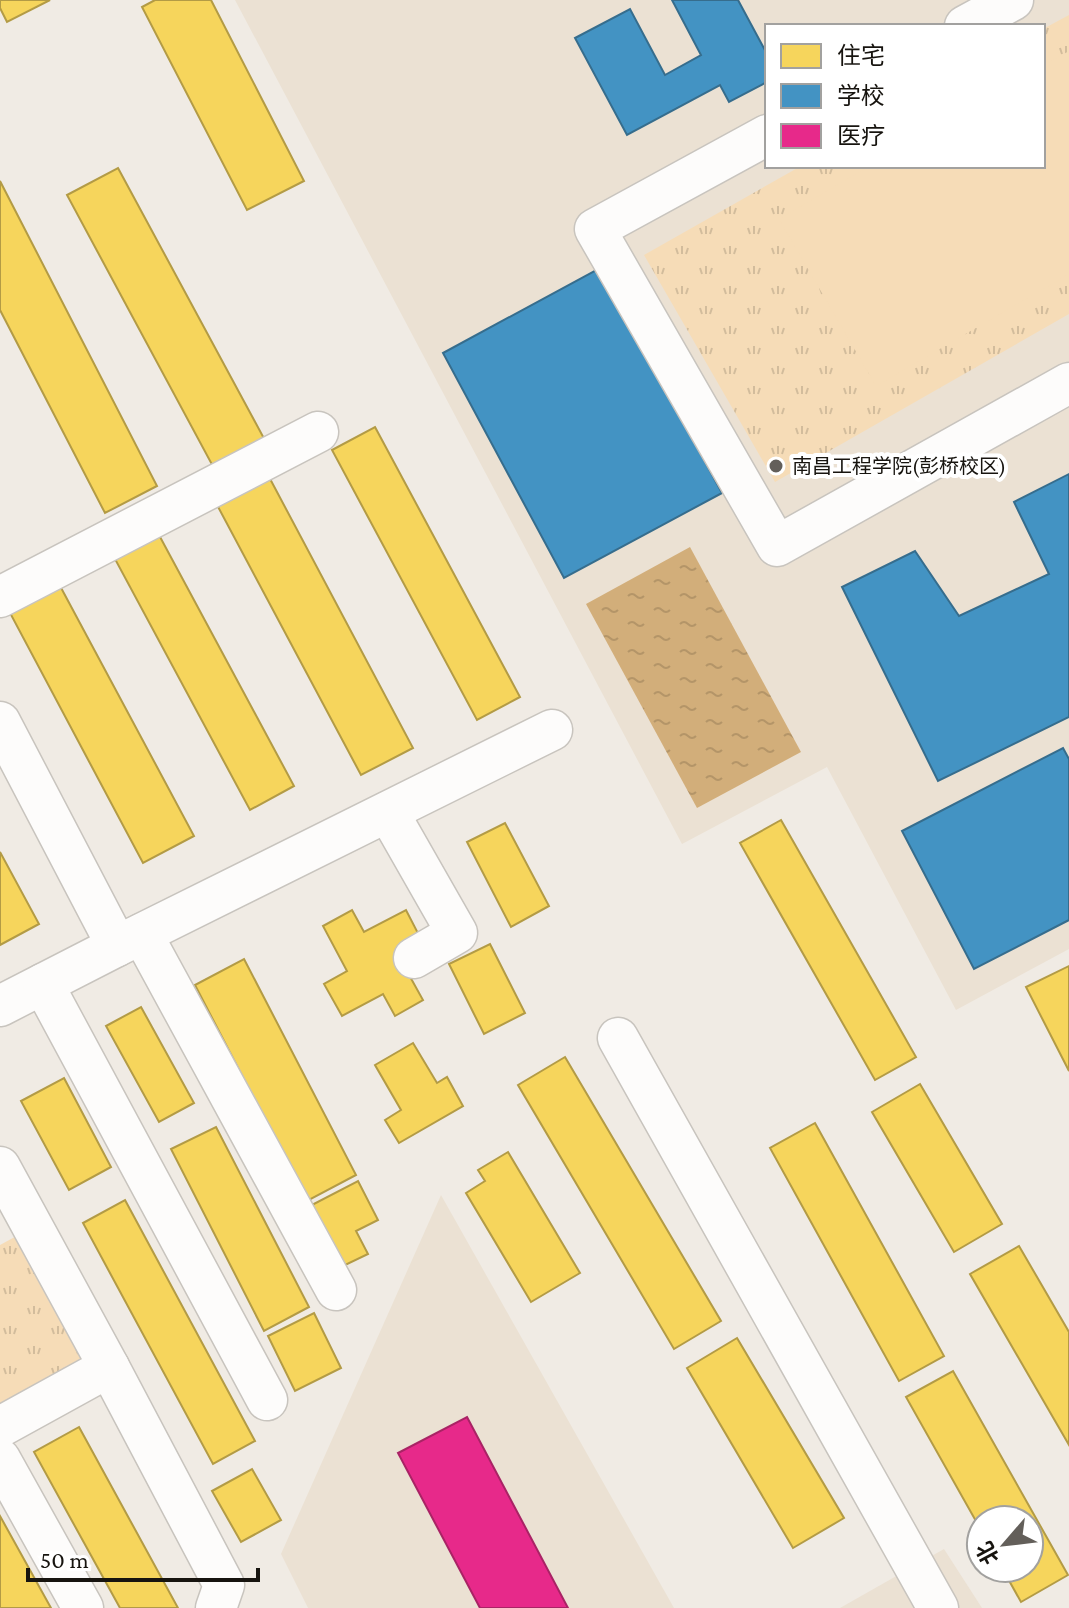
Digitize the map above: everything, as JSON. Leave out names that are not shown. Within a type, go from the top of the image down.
[{"type":"street","points":[[969,24],[1013,0]]},
{"type":"street","points":[[765,136],[595,229],[777,546],[1069,383]]},
{"type":"street","points":[[0,597],[318,432]]},
{"type":"street","points":[[0,722],[336,1290]]},
{"type":"street","points":[[0,1006],[552,730]]},
{"type":"street","points":[[388,812],[457,933],[414,958]]},
{"type":"street","points":[[43,984],[267,1400]]},
{"type":"street","points":[[618,1038],[938,1608]]},
{"type":"street","points":[[0,1167],[224,1585],[216,1608]]},
{"type":"street","points":[[0,1427],[109,1367]]},
{"type":"street","points":[[0,1459],[83,1608]]},
{"type":"shaded area","name":"南昌工程学院(彭桥校区)","points":[[235,0],[1069,0],[1069,949],[956,1010],[827,767],[682,844]]},
{"type":"shaded area","points":[[441,1195],[674,1608],[308,1608],[281,1554]]},
{"type":"shaded area","points":[[944,1549],[982,1608],[840,1608]]},
{"type":"green space","points":[[1069,15],[1069,314],[775,482],[644,255],[797,168],[1045,168],[1045,28]]},
{"type":"green space","points":[[1069,51],[1069,274],[876,386],[779,219],[867,168],[1045,168],[1045,65]]},
{"type":"green space","points":[[33,1227],[109,1367],[0,1427],[0,1245]]},
{"type":"water","points":[[690,547],[801,752],[697,808],[586,604]]},
{"type":"building: 住宅","points":[[0,0],[50,0],[7,22],[0,8]]},
{"type":"building: 住宅","points":[[155,0],[211,0],[304,181],[247,210],[142,7]]},
{"type":"building: 住宅","points":[[118,168],[267,444],[216,472],[67,195]]},
{"type":"building: 住宅","points":[[0,181],[157,486],[105,513],[0,310]]},
{"type":"building: 住宅","points":[[375,427],[520,697],[477,720],[332,450]]},
{"type":"building: 住宅","points":[[268,475],[413,748],[361,775],[216,503]]},
{"type":"building: 住宅","points":[[159,535],[294,786],[250,810],[115,559]]},
{"type":"building: 住宅","points":[[59,584],[194,836],[143,863],[9,611]]},
{"type":"building: 住宅","points":[[781,820],[916,1057],[875,1080],[740,843]]},
{"type":"building: 住宅","points":[[505,823],[549,906],[511,927],[467,842]]},
{"type":"building: 住宅","points":[[0,852],[39,924],[0,945]]},
{"type":"building: 住宅","points":[[352,910],[364,932],[406,910],[422,941],[398,955],[423,1000],[395,1016],[383,994],[342,1016],[324,984],[347,971],[323,926]]},
{"type":"building: 住宅","points":[[490,944],[525,1013],[484,1034],[449,964]]},
{"type":"building: 住宅","points":[[244,959],[356,1175],[307,1201],[195,985]]},
{"type":"building: 住宅","points":[[1069,966],[1069,1071],[1026,987]]},
{"type":"building: 住宅","points":[[141,1007],[194,1103],[159,1122],[106,1026]]},
{"type":"building: 住宅","points":[[413,1043],[437,1083],[447,1077],[463,1106],[399,1143],[385,1120],[401,1110],[375,1065]]},
{"type":"building: 住宅","points":[[565,1057],[721,1321],[674,1349],[518,1085]]},
{"type":"building: 住宅","points":[[64,1078],[111,1167],[69,1190],[21,1101]]},
{"type":"building: 住宅","points":[[920,1084],[1002,1224],[954,1252],[872,1112]]},
{"type":"building: 住宅","points":[[815,1123],[944,1356],[899,1381],[770,1148]]},
{"type":"building: 住宅","points":[[216,1127],[309,1307],[264,1331],[171,1149]]},
{"type":"building: 住宅","points":[[508,1152],[580,1273],[531,1302],[466,1193],[485,1181],[478,1170]]},
{"type":"building: 住宅","points":[[358,1181],[378,1220],[356,1231],[368,1254],[339,1268],[308,1207]]},
{"type":"building: 住宅","points":[[125,1200],[255,1441],[213,1464],[83,1223]]},
{"type":"building: 住宅","points":[[1019,1246],[1069,1332],[1069,1445],[970,1274]]},
{"type":"building: 住宅","points":[[314,1313],[341,1368],[295,1391],[268,1336]]},
{"type":"building: 住宅","points":[[737,1338],[844,1518],[793,1548],[687,1368]]},
{"type":"building: 住宅","points":[[953,1371],[1028,1504],[966,1504],[906,1397]]},
{"type":"building: 住宅","points":[[79,1427],[178,1608],[120,1608],[34,1452]]},
{"type":"building: 住宅","points":[[252,1469],[281,1520],[241,1542],[212,1491]]},
{"type":"building: 住宅","points":[[0,1516],[51,1608],[0,1608]]},
{"type":"building: 住宅","points":[[1045,1534],[1068,1575],[1021,1602],[1011,1584],[1045,1584]]},
{"type":"building: 学校","points":[[672,0],[738,0],[765,50],[765,83],[729,102],[720,85],[627,135],[575,38],[630,9],[665,75],[701,55]]},
{"type":"building: 学校","points":[[600,268],[722,493],[564,578],[443,353]]},
{"type":"building: 学校","points":[[1069,474],[1069,717],[938,781],[842,587],[915,551],[959,616],[1049,574],[1014,502]]},
{"type":"building: 学校","points":[[1063,748],[1069,759],[1069,920],[974,969],[902,831]]},
{"type":"building: 医疗","points":[[467,1417],[568,1608],[480,1608],[398,1453]]},
{"type":"place","name":"南昌工程学院(彭桥校区)","points":[[776,466]]}]
